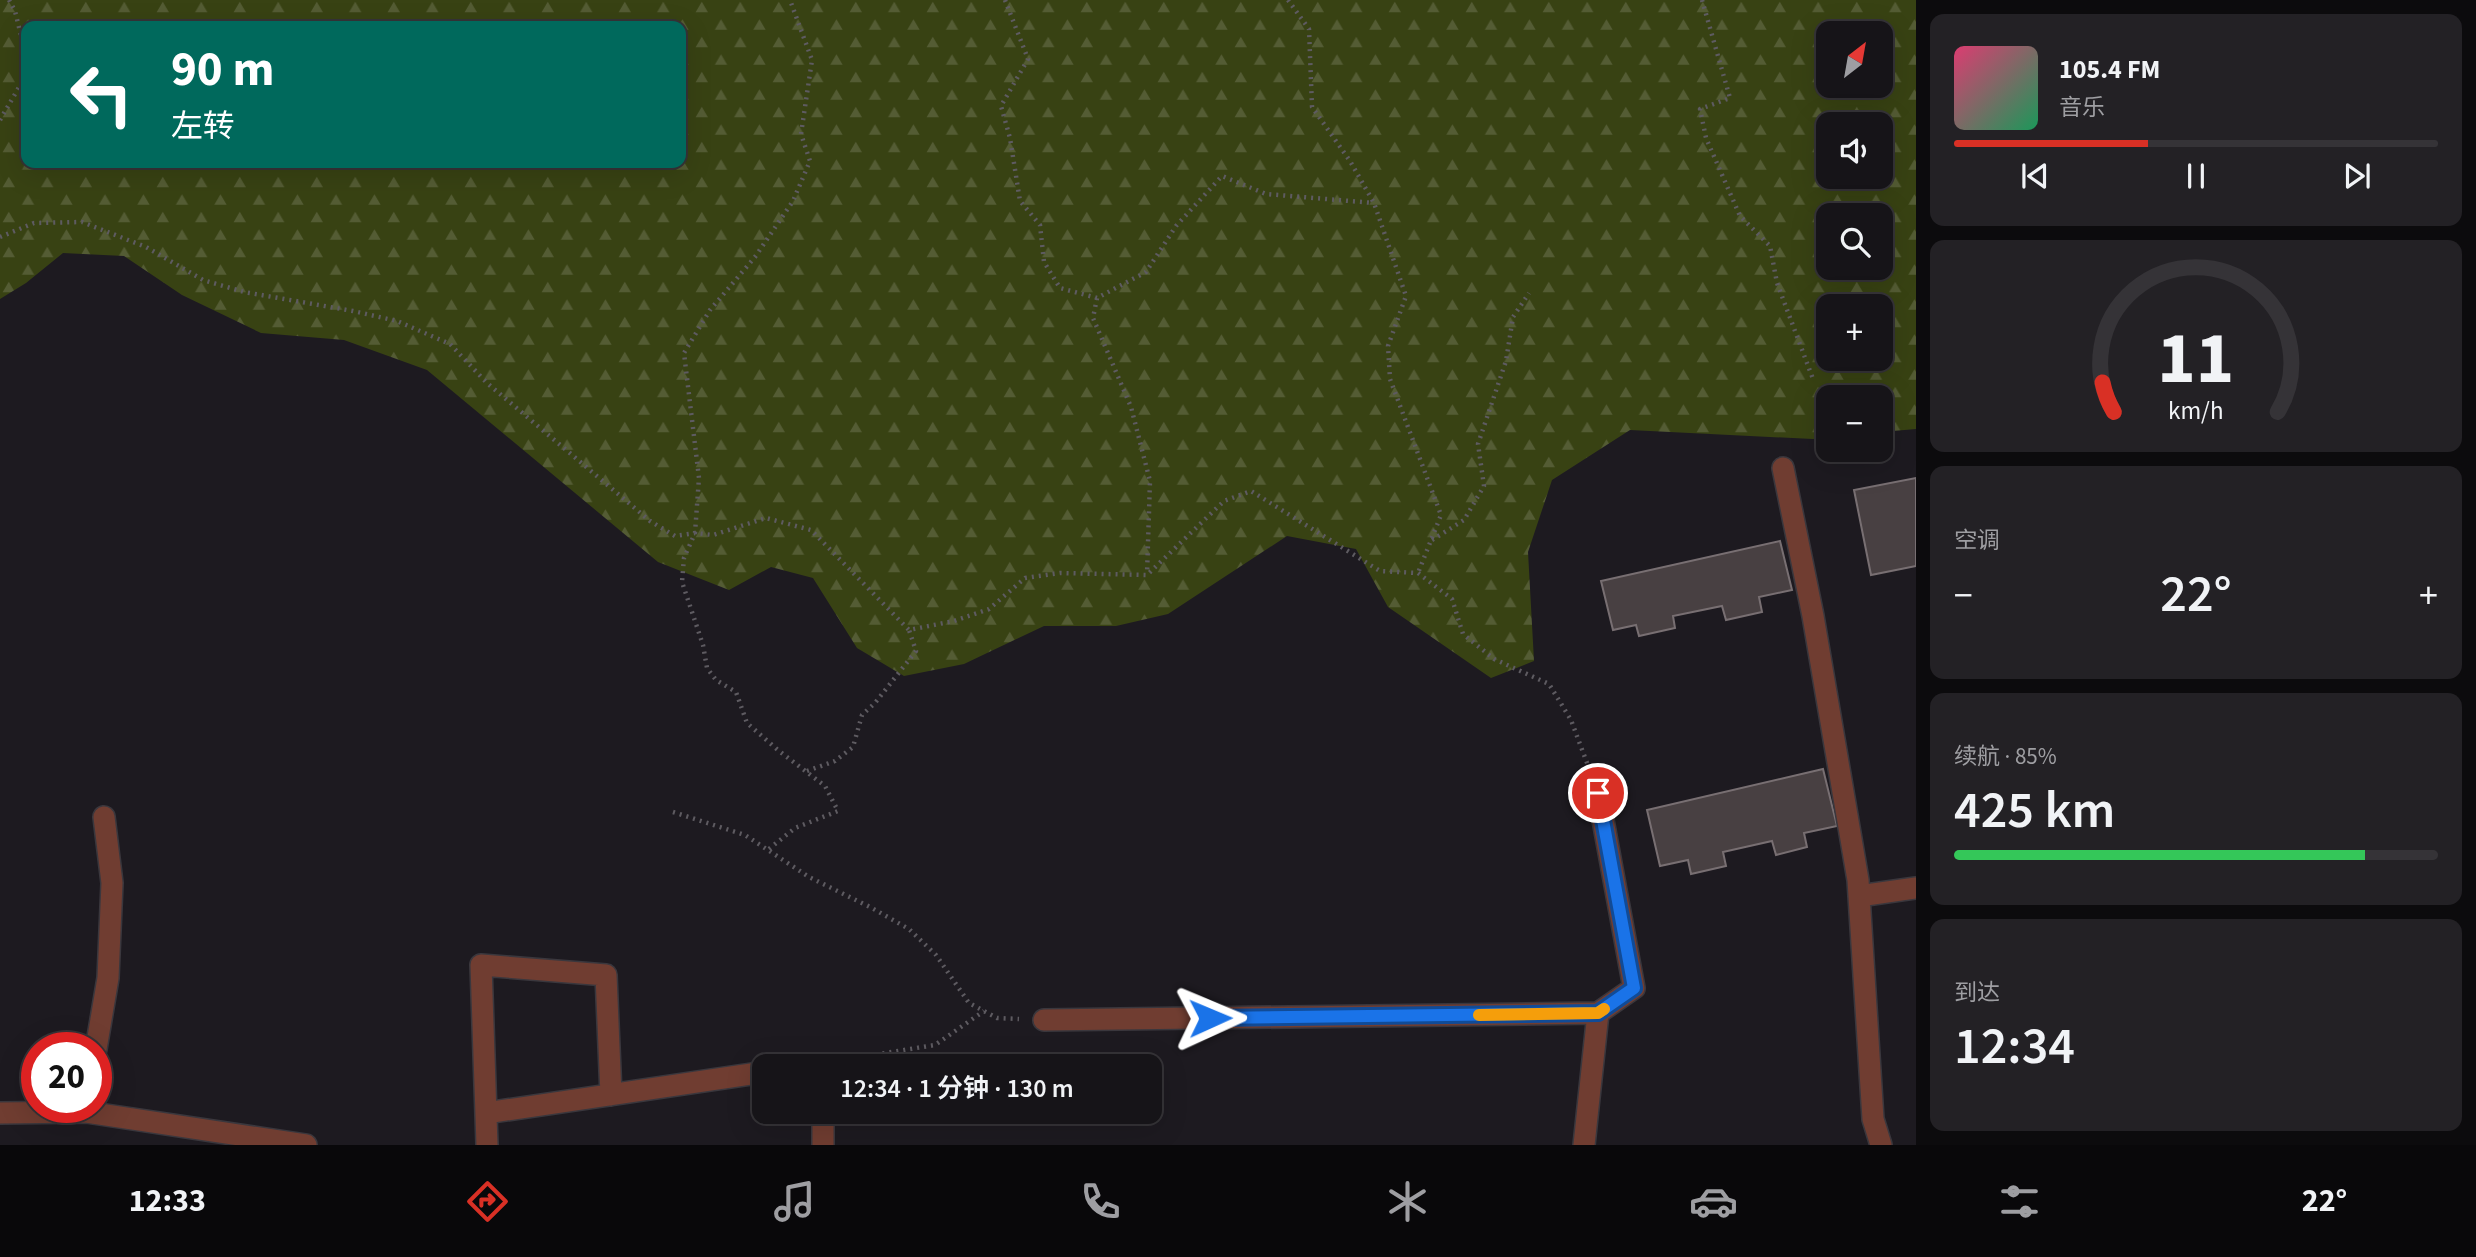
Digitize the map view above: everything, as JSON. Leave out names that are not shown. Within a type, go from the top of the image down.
[{"type":"street","points":[[1783,468],[1813,616],[1858,880],[1873,1119],[1881,1145]]},
{"type":"street","points":[[1044,1020],[1598,1013],[1634,988],[1598,793]]},
{"type":"street","points":[[99,1032],[108,978],[112,883],[104,817]]},
{"type":"street","points":[[1859,896],[1916,888]]},
{"type":"street","points":[[487,1145],[481,965],[606,975],[611,1095]]},
{"type":"street","points":[[1584,1145],[1598,1013]]},
{"type":"street","points":[[486,1113],[752,1074]]},
{"type":"street","points":[[0,1113],[21,1112]]},
{"type":"street","points":[[112,1114],[306,1145]]},
{"type":"street","points":[[823,1124],[823,1145]]},
{"type":"path","points":[[9,0],[15,11],[21,36]]},
{"type":"path","points":[[769,849],[795,828],[838,811],[825,786],[747,723],[736,692],[716,680],[707,668],[703,645],[682,582],[684,558],[695,533],[699,478],[684,353],[710,310],[755,257],[793,201],[810,161],[801,134],[812,60],[790,0]]},
{"type":"path","points":[[1005,0],[1028,59],[1001,106],[1010,138],[1020,201],[1040,225],[1044,262],[1060,288],[1097,298],[1146,272],[1177,226],[1222,176],[1266,194],[1374,203]]},
{"type":"path","points":[[1288,0],[1309,29],[1312,107],[1350,161],[1374,203],[1406,296],[1388,346],[1390,379],[1441,515],[1418,573]]},
{"type":"path","points":[[1702,0],[1730,98],[1700,109],[1706,138],[1740,216],[1770,246],[1777,284],[1813,379]]},
{"type":"path","points":[[0,120],[21,84]]},
{"type":"path","points":[[0,237],[34,223],[82,222],[146,247],[203,280],[254,295],[397,321],[450,344],[487,383],[650,521],[675,536],[695,533],[713,536],[766,518],[811,530],[909,630],[916,651],[875,703],[862,715],[853,747],[835,761],[806,771]]},
{"type":"path","points":[[1431,540],[1464,520],[1483,486],[1478,444],[1506,362],[1513,317],[1529,293]]},
{"type":"path","points":[[1097,298],[1093,318],[1132,407],[1150,481],[1147,575]]},
{"type":"path","points":[[909,630],[954,621],[989,608],[1025,578],[1060,573],[1147,575],[1224,501],[1251,491],[1380,571],[1418,573],[1452,599],[1463,634],[1494,659],[1549,684],[1571,720],[1598,793]]},
{"type":"path","points":[[673,812],[745,835],[809,877],[909,929],[936,955],[969,1003],[997,1018],[1044,1020]]},
{"type":"path","points":[[882,1054],[935,1045],[984,1011]]},
{"type":"green space","points":[[0,0],[1916,0],[1916,429],[1893,431],[1893,385],[1816,385],[1816,439],[1630,430],[1552,480],[1528,552],[1534,661],[1491,678],[1388,607],[1356,549],[1287,536],[1168,614],[1116,626],[1044,626],[964,664],[904,676],[857,648],[813,578],[771,567],[729,590],[658,562],[427,370],[344,340],[261,333],[182,295],[124,256],[63,253],[26,283],[0,299]]},
{"type":"building","points":[[1916,478],[1916,566],[1871,575],[1854,490]]},
{"type":"building","points":[[1780,541],[1792,590],[1759,597],[1762,612],[1726,620],[1722,606],[1673,616],[1675,628],[1639,636],[1636,625],[1613,630],[1601,581]]},
{"type":"building","points":[[1823,769],[1837,826],[1804,833],[1807,847],[1776,855],[1772,841],[1723,852],[1726,866],[1691,874],[1688,860],[1660,866],[1647,810]]},
{"type":"slow traffic","points":[[1479,1015],[1598,1013],[1604,1009]]},
{"type":"route","points":[[1210,1018],[1598,1013],[1634,988],[1598,793]]}]
